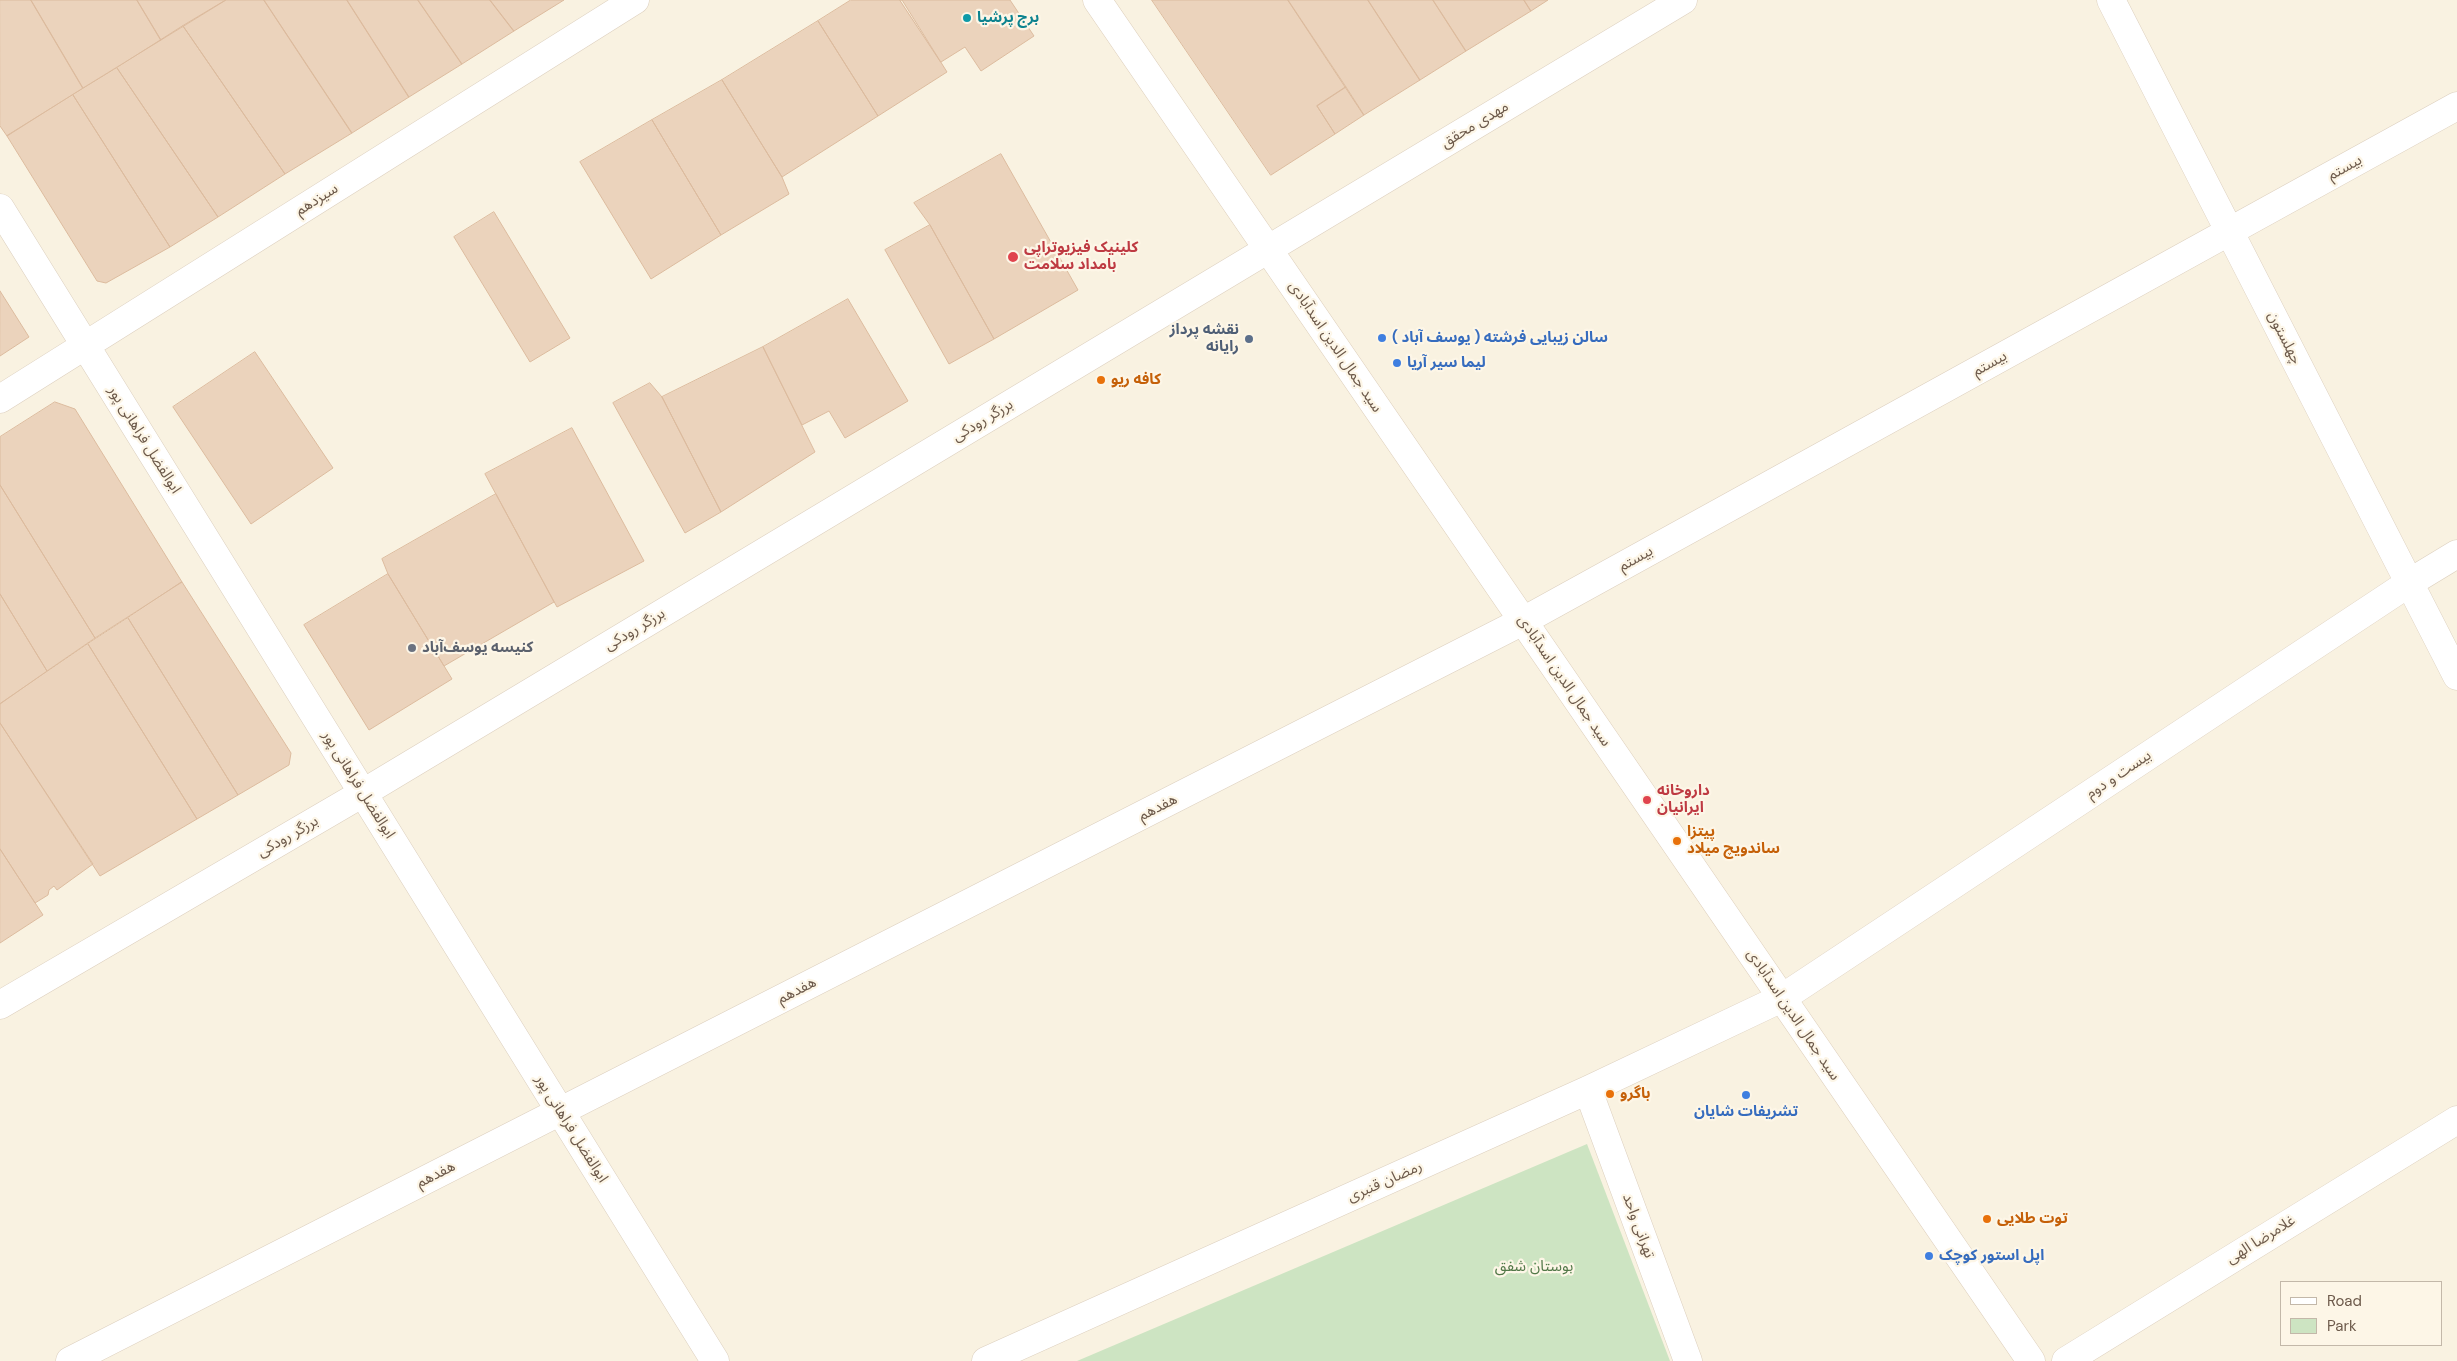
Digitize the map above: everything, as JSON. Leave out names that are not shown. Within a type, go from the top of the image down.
[{"type":"street","name":"سیزدهم","points":[[0,399],[635,0]]},
{"type":"street","name":"سید جمال الدین اسدآبادی","points":[[1097,0],[2031,1361]]},
{"type":"street","name":"مهدی محقق","points":[[1268,249],[1683,0]]},
{"type":"street","name":"چهلستون","points":[[2111,0],[2457,676]]},
{"type":"street","name":"بیستم","points":[[1523,622],[2457,106]]},
{"type":"street","name":"ابوالفضل فراهانی پور","points":[[0,208],[715,1361]]},
{"type":"street","name":"برزگر رودکی","points":[[0,1005],[363,794],[1268,249]]},
{"type":"street","name":"بیست و دوم","points":[[1782,998],[2409,583],[2457,554]]},
{"type":"street","name":"هفدهم","points":[[70,1361],[1523,622]]},
{"type":"street","name":"رمضان قنبری","points":[[986,1361],[1588,1090],[1782,998]]},
{"type":"street","name":"تهرانی واحد","points":[[1588,1090],[1688,1361]]},
{"type":"street","name":"غلامرضا الهی","points":[[2066,1361],[2457,1120]]},
{"type":"green space","name":"بوستان شفق","points":[[1587,1144],[1670,1361],[1077,1361]]},
{"type":"building","points":[[0,0],[31,0],[83,88],[7,136],[0,126]]},
{"type":"building","points":[[31,0],[137,0],[161,40],[83,88]]},
{"type":"building","points":[[137,0],[226,0],[161,40]]},
{"type":"building","points":[[226,0],[264,0],[352,133],[285,174],[183,26]]},
{"type":"building","points":[[264,0],[347,0],[409,97],[352,133]]},
{"type":"building","points":[[347,0],[418,0],[462,64],[409,97]]},
{"type":"building","points":[[418,0],[490,0],[514,31],[462,64]]},
{"type":"building","points":[[490,0],[564,0],[514,31]]},
{"type":"building","points":[[851,0],[902,0],[947,72],[878,116],[818,21]]},
{"type":"building","name":"برج پرشیا","points":[[900,0],[1010,0],[1034,36],[981,71],[965,47],[941,62]]},
{"type":"building","points":[[1152,0],[1288,0],[1346,87],[1317,106],[1335,134],[1271,175]]},
{"type":"building","points":[[1288,0],[1368,0],[1420,80],[1364,115]]},
{"type":"building","points":[[1368,0],[1433,0],[1466,51],[1420,80]]},
{"type":"building","points":[[1433,0],[1524,0],[1531,11],[1466,51]]},
{"type":"building","points":[[1524,0],[1548,0],[1531,11]]},
{"type":"building","points":[[818,21],[878,116],[782,177],[722,80]]},
{"type":"building","points":[[183,26],[285,174],[218,217],[117,68]]},
{"type":"building","points":[[117,68],[218,217],[170,247],[73,95]]},
{"type":"building","points":[[722,80],[782,177],[789,194],[721,235],[652,120]]},
{"type":"building","points":[[1346,87],[1364,115],[1335,134],[1317,106]]},
{"type":"building","points":[[73,95],[170,247],[106,283],[97,281],[7,136]]},
{"type":"building","points":[[652,120],[721,235],[651,279],[580,162]]},
{"type":"building","points":[[1001,154],[1078,290],[994,339],[930,225],[914,203]]},
{"type":"building","points":[[494,212],[570,338],[530,362],[454,237]]},
{"type":"building","points":[[930,225],[994,339],[949,364],[885,250]]},
{"type":"building","points":[[0,291],[29,337],[0,356]]},
{"type":"building","points":[[848,299],[908,401],[845,438],[829,411],[802,425],[763,347]]},
{"type":"building","points":[[763,347],[815,452],[721,512],[662,397]]},
{"type":"building","points":[[255,352],[333,468],[251,524],[173,407]]},
{"type":"building","points":[[650,383],[662,397],[721,512],[685,533],[613,403]]},
{"type":"building","points":[[55,402],[75,409],[182,582],[95,638],[0,485],[0,437]]},
{"type":"building","points":[[572,428],[644,561],[557,607],[485,474]]},
{"type":"building","points":[[0,485],[95,638],[47,671],[0,594]]},
{"type":"building","points":[[496,494],[554,602],[444,666],[388,574],[382,559]]},
{"type":"building","points":[[388,574],[452,679],[369,730],[304,625]]},
{"type":"building","points":[[182,582],[291,753],[289,765],[238,795],[128,618]]},
{"type":"building","points":[[0,594],[47,671],[0,704]]},
{"type":"building","points":[[128,618],[238,795],[197,819],[88,644]]},
{"type":"building","points":[[88,644],[197,819],[100,876],[0,723],[0,704]]},
{"type":"building","points":[[0,723],[93,864],[57,890],[54,886],[49,890],[48,895],[35,903],[0,849]]},
{"type":"building","points":[[0,849],[43,915],[0,943]]},
{"type":"place","name":"برج پرشیا","points":[[967,18]]},
{"type":"place","name":"کلینیک فیزیوتراپی بامداد سلامت","points":[[1013,257]]},
{"type":"place","name":"سالن زیبایی فرشته ( یوسف آباد )","points":[[1382,338]]},
{"type":"place","name":"نقشه پرداز رایانه","points":[[1249,339]]},
{"type":"place","name":"لیما سیر آریا","points":[[1397,363]]},
{"type":"place","name":"کافه ریو","points":[[1101,380]]},
{"type":"place","name":"کنیسه یوسف‌آباد","points":[[412,648]]},
{"type":"place","name":"داروخانه ایرانیان","points":[[1647,800]]},
{"type":"place","name":"پیتزا ساندویچ میلاد","points":[[1677,841]]},
{"type":"place","name":"باگرو","points":[[1610,1094]]},
{"type":"place","name":"تشریفات شایان","points":[[1746,1095]]},
{"type":"place","name":"توت طلایى","points":[[1987,1219]]},
{"type":"place","name":"اپل استور کوچک","points":[[1929,1256]]}]
